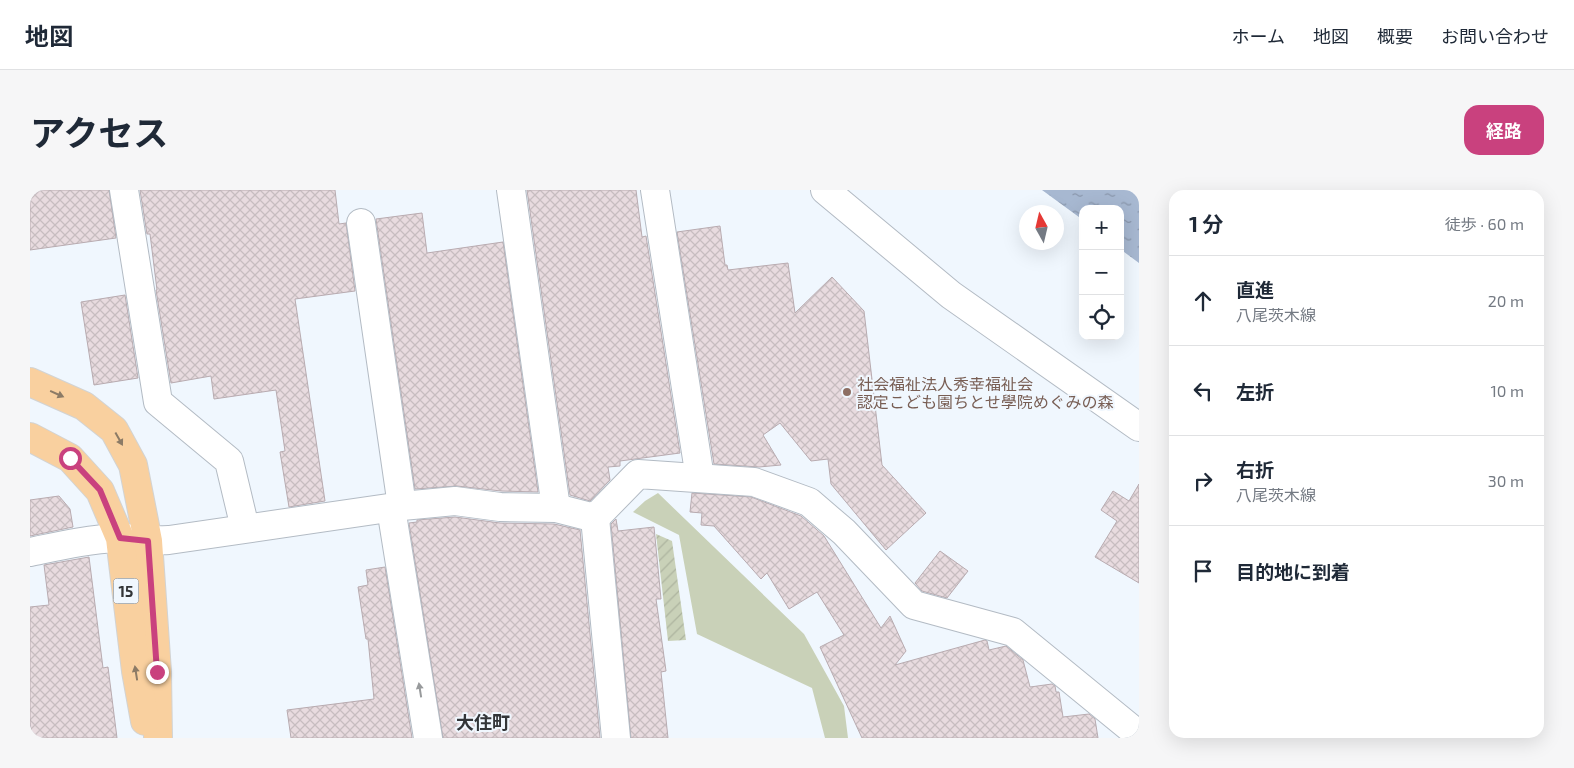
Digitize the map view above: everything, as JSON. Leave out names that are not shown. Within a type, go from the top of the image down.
[{"type":"main road","name":"15","points":[[30,382],[84,406],[114,430],[133,465],[148,541],[157,672],[158,738]]},
{"type":"main road","name":"15","points":[[30,436],[70,458],[100,490],[120,538],[136,670],[148,738]]},
{"type":"street","points":[[124,190],[158,402],[229,461],[245,528]]},
{"type":"street","points":[[511,190],[556,508]]},
{"type":"street","points":[[655,190],[700,478]]},
{"type":"street","points":[[824,190],[951,295],[1139,427]]},
{"type":"street","points":[[361,223],[396,507],[428,738]]},
{"type":"street","points":[[616,738],[595,518],[638,474],[754,482],[809,502],[844,532],[914,605],[1013,632],[1139,735]]},
{"type":"street","points":[[30,552],[94,540],[120,538],[148,541],[169,540],[396,507],[455,501],[500,507],[556,508],[595,518]]},
{"type":"green space","points":[[658,493],[804,634],[844,706],[848,738],[825,738],[812,688],[697,634],[679,535],[633,512]]},
{"type":"green space","points":[[656,534],[672,541],[686,640],[668,641]]},
{"type":"water","points":[[1042,190],[1139,190],[1139,263],[1124,252],[1124,205],[1079,205],[1079,217]]},
{"type":"building","points":[[30,190],[109,190],[116,238],[30,250]]},
{"type":"building","points":[[140,190],[335,190],[339,224],[346,223],[355,291],[295,299],[325,501],[289,507],[280,452],[285,451],[276,390],[214,399],[211,376],[171,383],[156,290],[150,234],[147,234]]},
{"type":"building","points":[[527,190],[636,190],[642,237],[646,236],[680,453],[620,461],[620,466],[608,467],[610,480],[590,501],[570,495]]},
{"type":"building","points":[[422,213],[427,253],[503,242],[538,492],[501,491],[457,486],[415,489],[376,219]]},
{"type":"building","points":[[720,226],[725,265],[727,265],[728,270],[788,263],[795,313],[832,277],[864,311],[882,465],[926,513],[886,550],[831,484],[828,459],[811,461],[780,423],[763,435],[781,465],[759,467],[714,464],[677,232]]},
{"type":"building","points":[[125,295],[138,378],[94,385],[81,302]]},
{"type":"building","points":[[1139,484],[1139,583],[1095,557],[1117,521],[1101,510],[1113,491],[1129,501]]},
{"type":"building","points":[[692,493],[751,497],[801,516],[824,536],[881,628],[890,616],[906,651],[895,665],[985,640],[989,650],[1006,646],[1023,660],[1030,687],[1052,684],[1055,686],[1056,692],[1059,692],[1063,717],[1089,714],[1095,719],[1098,738],[862,738],[820,647],[844,635],[817,592],[789,609],[767,573],[761,579],[714,526],[701,525],[702,513],[690,512]]},
{"type":"building","points":[[59,496],[70,509],[73,527],[30,536],[30,500]]},
{"type":"building","points":[[455,517],[500,523],[554,524],[580,530],[600,738],[443,738],[409,523],[417,522],[417,520]]},
{"type":"building","points":[[616,519],[618,531],[654,527],[661,599],[656,599],[666,671],[661,672],[668,738],[631,738],[611,524]]},
{"type":"building","points":[[940,551],[968,571],[947,598],[922,591],[915,583]]},
{"type":"building","points":[[89,557],[103,668],[108,667],[117,738],[32,738],[30,722],[30,607],[49,605],[44,565]]},
{"type":"building","points":[[385,567],[412,738],[291,738],[287,710],[374,699],[368,639],[366,639],[358,587],[368,585],[366,570]]},
{"type":"place","name":"社会福祉法人秀幸福祉会 認定こども園ちとせ學院めぐみの森","points":[[847,392]]},
{"type":"district","name":"大住町","points":[[483,722]]},
{"type":"route","points":[[70,458],[100,490],[120,538],[148,541],[157,672]]}]
